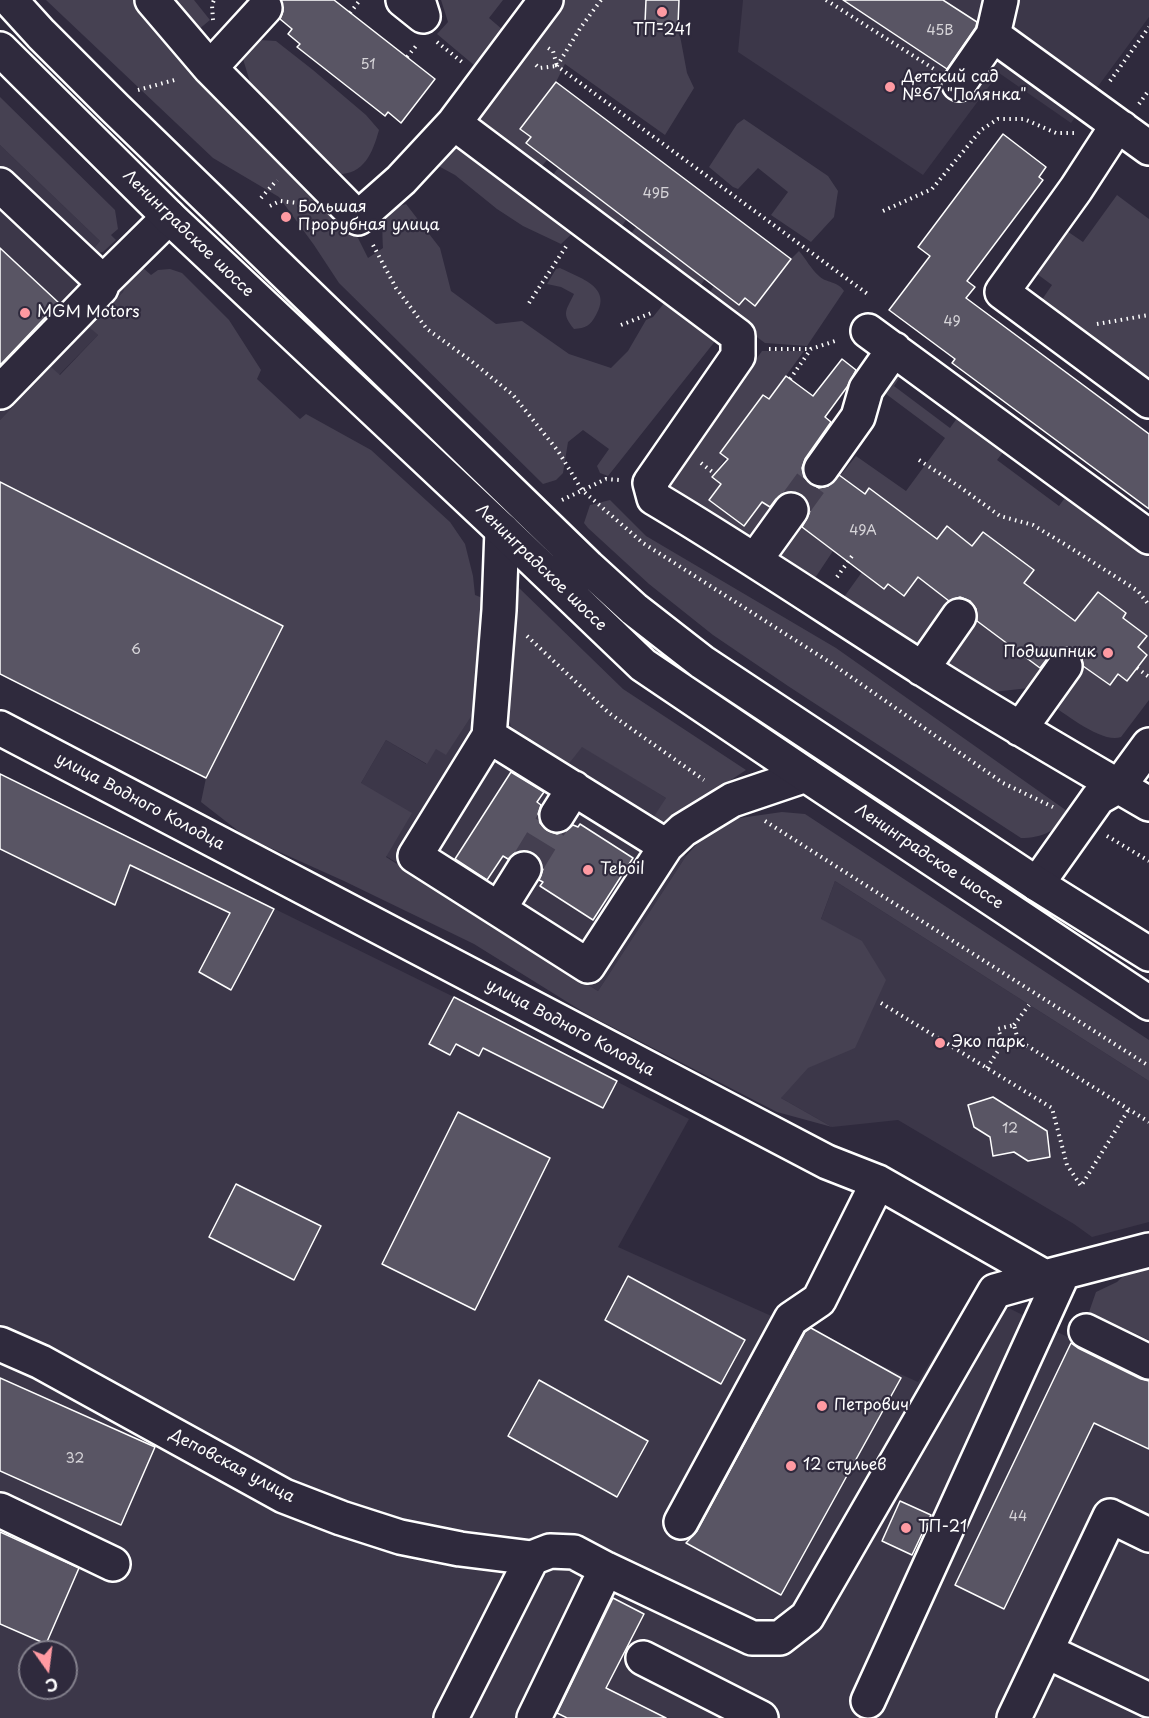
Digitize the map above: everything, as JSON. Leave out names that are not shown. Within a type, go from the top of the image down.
[{"type":"main road","name":"Ленинградское шоссе","points":[[10,0],[115,108],[634,609],[702,662],[1037,884],[1149,954]]},
{"type":"main road","points":[[152,0],[210,68],[358,218],[401,180],[454,123],[546,0]]},
{"type":"main road","points":[[403,0],[423,16],[418,0]]},
{"type":"main road","points":[[959,84],[993,35],[1001,0]]},
{"type":"main road","points":[[210,68],[265,8]]},
{"type":"main road","points":[[993,35],[1118,130],[1149,148]]},
{"type":"main road","name":"Ленинградское шоссе","points":[[0,49],[169,217],[643,665],[1149,1003]]},
{"type":"main road","points":[[454,123],[738,336],[738,356],[650,483],[654,498],[756,560],[922,669],[1149,804]]},
{"type":"main road","points":[[1118,130],[1002,292],[1149,401]]},
{"type":"main road","points":[[0,185],[103,282]]},
{"type":"main road","points":[[0,392],[101,288],[103,282],[169,217]]},
{"type":"main road","points":[[821,469],[858,417],[881,340],[1149,537]]},
{"type":"main road","points":[[756,560],[791,510]]},
{"type":"main road","points":[[502,530],[499,610],[489,736],[415,856],[588,966],[666,846],[683,830],[732,800],[806,776]]},
{"type":"main road","points":[[922,669],[959,616]]},
{"type":"main road","points":[[1020,729],[1065,666]]},
{"type":"main road","name":"улица Водного Колодца","points":[[0,728],[827,1162],[878,1182],[1054,1275]]},
{"type":"main road","points":[[489,736],[566,801],[666,846]]},
{"type":"main road","points":[[1037,884],[1098,798],[1119,786],[1149,745]]},
{"type":"main road","points":[[499,909],[524,869]]},
{"type":"main road","points":[[681,1522],[791,1319],[819,1300],[878,1182]]},
{"type":"main road","points":[[868,1701],[1054,1275],[1149,1250]]},
{"type":"main road","name":"Деповская улица","points":[[0,1344],[41,1362],[284,1496],[340,1518],[400,1537],[460,1549],[532,1558],[550,1551],[574,1552],[752,1638],[780,1638],[807,1617],[994,1292],[1054,1275]]},
{"type":"main road","points":[[1086,1331],[1149,1362]]},
{"type":"main road","points":[[0,1510],[113,1564]]},
{"type":"main road","points":[[1014,1718],[1110,1516],[1149,1535]]},
{"type":"main road","points":[[451,1718],[532,1558]]},
{"type":"main road","points":[[534,1718],[606,1569]]},
{"type":"main road","points":[[1046,1651],[1149,1700]]},
{"type":"main road","points":[[643,1658],[761,1718]]},
{"type":"path","points":[[350,13],[360,0]]},
{"type":"path","points":[[557,66],[601,0]]},
{"type":"path","points":[[826,0],[959,84]]},
{"type":"path","points":[[553,51],[557,66],[869,295]]},
{"type":"path","points":[[539,68],[557,66]]},
{"type":"path","points":[[132,91],[210,68]]},
{"type":"path","points":[[883,211],[932,189],[981,130],[998,119],[1024,119],[1056,133],[1118,130]]},
{"type":"path","points":[[529,303],[565,248]]},
{"type":"path","points":[[621,325],[653,313]]},
{"type":"path","points":[[1058,333],[1149,315]]},
{"type":"path","points":[[761,349],[811,349],[881,340]]},
{"type":"path","points":[[790,379],[811,349]]},
{"type":"path","points":[[919,460],[1000,516],[1033,525],[1066,545],[1138,591],[1149,605]]},
{"type":"path","points":[[555,503],[606,479],[650,483]]},
{"type":"path","points":[[834,582],[852,556]]},
{"type":"path","points":[[499,610],[609,713],[732,800],[1149,1066]]},
{"type":"path","points":[[1137,668],[1149,677]]},
{"type":"path","points":[[881,1003],[1052,1108],[1066,1165],[1081,1186],[1129,1109]]},
{"type":"path","points":[[1003,1044],[998,1029],[1014,1025],[1029,1005]]},
{"type":"path","points":[[1014,1025],[1018,1040],[1149,1122]]},
{"type":"path","points":[[987,1068],[1003,1044],[1018,1040]]},
{"type":"shaded area","points":[[46,0],[143,0],[203,71],[358,238],[368,258],[383,248],[383,226],[387,215],[406,204],[440,248],[451,291],[496,324],[522,321],[569,354],[611,368],[628,351],[646,320],[653,317],[669,297],[720,335],[608,476],[600,473],[597,466],[609,449],[583,430],[568,442],[563,473],[556,480],[543,484],[339,283],[279,197],[213,158]]},
{"type":"shaded area","points":[[162,0],[194,0],[210,20],[192,35]]},
{"type":"shaded area","points":[[441,0],[503,0],[489,18],[503,30],[504,35],[481,71],[437,34],[448,22]]},
{"type":"shaded area","points":[[558,0],[646,0],[645,23],[678,25],[687,73],[694,88],[665,135],[565,64],[556,82],[520,129],[531,137],[526,144],[547,160],[536,173],[476,129],[475,112]]},
{"type":"shaded area","name":"Детский сад №67 \"Полянка\"","points":[[743,0],[1149,0],[1149,17],[1071,123],[999,73],[923,175],[738,52]]},
{"type":"shaded area","points":[[260,40],[276,41],[366,115],[379,130],[369,156],[359,168],[343,174],[332,174],[259,98],[250,82],[243,59]]},
{"type":"shaded area","points":[[0,97],[115,210],[118,229],[111,235],[116,240],[103,252],[97,253],[95,247],[100,241],[0,145]]},
{"type":"shaded area","points":[[744,119],[828,176],[838,191],[834,217],[811,242],[771,215],[788,192],[758,168],[738,189],[709,167],[737,124]]},
{"type":"shaded area","points":[[453,141],[578,228],[561,244],[523,226],[497,209],[455,175],[431,162]]},
{"type":"shaded area","points":[[0,145],[100,241],[95,247],[126,282],[123,292],[90,327],[98,335],[59,375],[51,368],[0,420]]},
{"type":"shaded area","points":[[558,168],[583,187],[588,180],[603,202],[626,220],[617,233],[548,182]]},
{"type":"shaded area","points":[[1117,195],[1149,219],[1149,386],[1039,304],[1052,285],[1033,271],[1064,229],[1083,242]]},
{"type":"shaded area","points":[[636,227],[705,279],[696,292],[626,240]]},
{"type":"shaded area","points":[[799,251],[819,276],[839,285],[844,291],[807,346],[765,343],[705,299],[714,286],[745,298],[755,305]]},
{"type":"shaded area","points":[[142,267],[151,275],[158,270],[170,269],[182,273],[229,320],[261,370],[257,379],[300,419],[306,414],[371,450],[450,522],[465,544],[475,595],[485,599],[478,706],[446,755],[436,749],[427,764],[386,740],[361,783],[412,813],[386,857],[598,991],[686,856],[707,833],[733,819],[782,812],[805,814],[1149,1040],[1149,1081],[835,881],[821,919],[862,941],[886,980],[855,1048],[808,1068],[781,1098],[832,1127],[777,1112],[585,1013],[474,944],[344,881],[246,837],[201,802],[206,778],[283,626],[0,482],[0,420],[51,367],[60,375],[98,335],[89,327],[123,292],[126,282]]},
{"type":"shaded area","points":[[560,268],[592,285],[600,297],[596,315],[585,327],[574,329],[567,319],[567,308],[574,294],[561,287],[547,284],[556,269]]},
{"type":"shaded area","points":[[762,351],[804,351],[769,399],[763,395],[720,453],[726,458],[712,477],[721,484],[744,526],[762,501],[776,512],[754,539],[742,540],[667,490],[669,482]]},
{"type":"shaded area","points":[[901,365],[906,368],[894,386],[950,428],[960,414],[1007,447],[997,460],[1059,506],[1069,492],[1117,534],[1149,557],[1149,700],[1121,737],[1113,738],[1094,732],[1048,703],[1075,660],[1109,685],[1118,674],[1127,681],[1147,655],[1138,647],[1146,636],[1123,618],[1126,613],[1098,592],[1075,621],[1024,583],[983,532],[972,546],[947,526],[931,547],[840,476],[856,456],[906,491],[945,438],[882,391]]},
{"type":"shaded area","points":[[610,500],[646,536],[836,648],[1067,811],[1064,818],[1043,835],[1021,838],[713,635],[649,584],[584,523],[590,505]]},
{"type":"shaded area","points":[[800,517],[816,529],[812,535],[833,551],[815,578],[780,554],[783,543]]},
{"type":"shaded area","points":[[862,572],[884,589],[888,584],[918,577],[954,605],[921,649],[844,597]]},
{"type":"shaded area","points":[[517,586],[623,689],[746,770],[663,825],[653,818],[666,798],[582,747],[568,765],[521,736],[511,726],[507,713],[514,595]]},
{"type":"shaded area","points":[[973,618],[1041,669],[1029,688],[993,692],[943,660]]},
{"type":"shaded area","points":[[478,706],[507,713],[511,726],[568,765],[582,746],[666,798],[663,825],[686,856],[598,991],[386,856],[361,783],[386,740],[426,764],[436,748],[446,754]]},
{"type":"shaded area","points":[[0,774],[454,997],[689,1119],[618,1247],[918,1382],[974,1291],[1149,1377],[1149,1718],[0,1718]]},
{"type":"shaded area","name":"Эко парк","points":[[835,881],[1149,1081],[1149,1222],[1092,1237],[1074,1224],[898,1120],[832,1127],[781,1098],[808,955]]},
{"type":"shaded area","points":[[1149,1264],[1149,1340],[1089,1312],[1096,1292],[1117,1282],[1129,1270]]},
{"type":"building","points":[[281,0],[334,0],[435,79],[401,123],[388,112],[385,116],[297,47],[300,44],[288,34],[292,29],[280,19],[283,11]]},
{"type":"building","name":"ТП-241","points":[[646,0],[679,0],[678,25],[645,23]]},
{"type":"building","points":[[843,0],[943,0],[977,22],[976,27],[947,69]]},
{"type":"building","points":[[556,82],[791,259],[755,306],[745,298],[739,305],[526,143],[531,137],[520,129]]},
{"type":"building","points":[[1003,134],[1046,167],[1039,177],[1043,180],[967,281],[975,287],[966,298],[1149,434],[1149,509],[952,363],[955,359],[889,310],[930,256],[918,247]]},
{"type":"building","name":"MGM Motors","points":[[0,248],[59,303],[0,365]]},
{"type":"building","points":[[842,359],[856,370],[847,387],[825,417],[831,422],[805,459],[802,468],[804,477],[810,484],[819,488],[828,486],[839,475],[865,494],[869,488],[937,539],[947,526],[972,546],[983,532],[1034,570],[1024,583],[1075,621],[1098,592],[1126,613],[1123,618],[1147,636],[1138,647],[1147,655],[1127,681],[1118,674],[1110,685],[1083,666],[1082,658],[1076,651],[1067,647],[1057,649],[1040,668],[977,621],[976,609],[970,601],[960,597],[949,601],[918,577],[904,596],[888,584],[884,589],[802,527],[810,511],[808,502],[801,495],[792,491],[784,493],[770,507],[762,502],[744,526],[709,500],[721,484],[712,477],[728,459],[720,453],[763,395],[769,399],[786,376],[813,396]]},
{"type":"building","points":[[0,482],[283,626],[206,778],[0,674]]},
{"type":"building","points":[[511,772],[544,792],[537,802],[541,805],[538,814],[540,823],[547,830],[557,834],[573,825],[578,827],[580,824],[633,858],[593,920],[540,886],[543,882],[539,880],[543,869],[540,860],[533,853],[524,850],[516,852],[508,859],[503,856],[487,880],[455,859]]},
{"type":"building","points":[[0,774],[274,909],[231,990],[199,972],[230,913],[130,865],[115,905],[0,849]]},
{"type":"building","points":[[454,997],[617,1081],[603,1108],[483,1048],[479,1056],[456,1044],[450,1055],[429,1044]]},
{"type":"building","points":[[993,1097],[1047,1131],[1050,1157],[1028,1161],[1014,1152],[993,1156],[990,1137],[974,1127],[968,1105]]},
{"type":"building","points":[[458,1112],[550,1158],[475,1310],[382,1264]]},
{"type":"building","points":[[236,1184],[321,1226],[294,1280],[209,1237]]},
{"type":"building","points":[[628,1276],[745,1340],[721,1384],[605,1320]]},
{"type":"building","name":"12 стульев","points":[[811,1328],[901,1378],[781,1595],[686,1543],[697,1531],[805,1332]]},
{"type":"building","points":[[1071,1343],[1149,1381],[1149,1449],[1094,1423],[1004,1609],[955,1585]]},
{"type":"building","points":[[0,1378],[155,1447],[121,1525],[0,1471]]},
{"type":"building","points":[[539,1380],[648,1441],[617,1497],[508,1436]]},
{"type":"building","name":"ТП-21","points":[[900,1501],[931,1515],[912,1555],[882,1541]]},
{"type":"building","points":[[0,1532],[79,1568],[48,1640],[37,1640],[0,1624]]},
{"type":"building","points":[[613,1598],[644,1614],[606,1688],[666,1718],[567,1718],[557,1713]]},
{"type":"tunnel","points":[[791,510],[821,469]]},
{"type":"tunnel","points":[[524,869],[557,815]]},
{"type":"place","name":"ТП-241","points":[[662,12]]},
{"type":"place","name":"Детский сад №67 \"Полянка\"","points":[[890,87]]},
{"type":"place","name":"Большая Прорубная улица","points":[[286,217]]},
{"type":"place","name":"MGM Motors","points":[[25,313]]},
{"type":"place","name":"Подшипник","points":[[1108,653]]},
{"type":"place","name":"Teboil","points":[[588,870]]},
{"type":"place","name":"Эко парк","points":[[940,1043]]},
{"type":"place","name":"Петрович","points":[[822,1406]]},
{"type":"place","name":"12 стульев","points":[[791,1466]]},
{"type":"place","name":"ТП-21","points":[[906,1528]]}]
